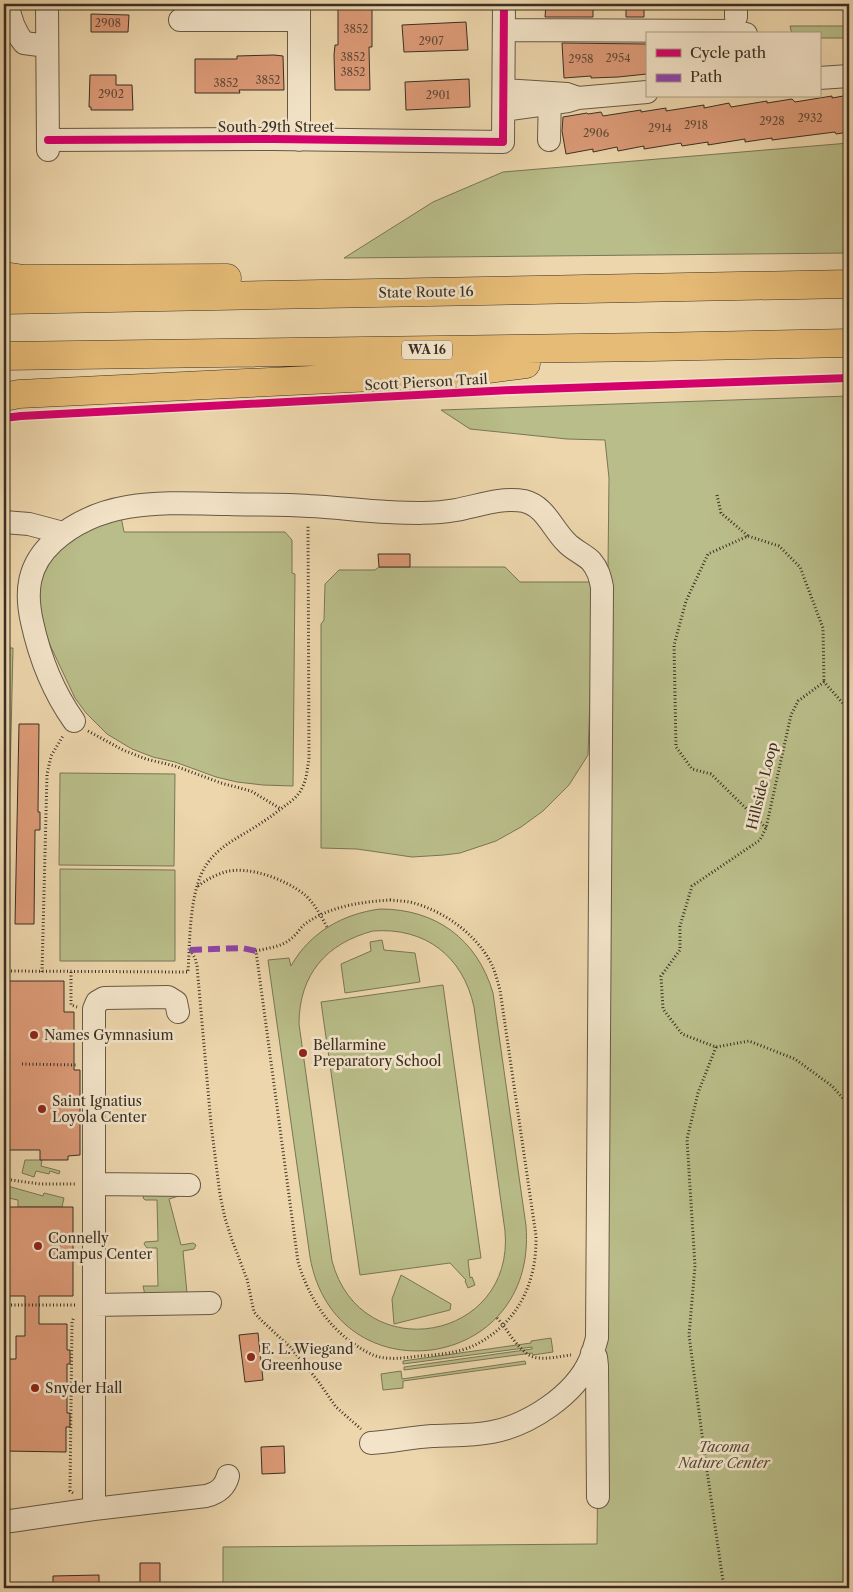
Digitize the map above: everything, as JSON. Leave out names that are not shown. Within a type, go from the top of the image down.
[{"type":"highway","points":[[4,276],[24,279],[221,277],[428,292]]},
{"type":"highway","name":"State Route 16","points":[[4,300],[849,284]]},
{"type":"highway","name":"WA 16","points":[[4,356],[849,343]]},
{"type":"highway","points":[[4,397],[19,394],[457,373],[650,347]]},
{"type":"street","points":[[8,4],[13,28],[24,43],[47,46],[47,4]]},
{"type":"street","points":[[504,4],[504,100],[550,98],[567,94],[578,98],[646,92]]},
{"type":"street","points":[[180,20],[299,12],[299,140]]},
{"type":"street","points":[[504,30],[731,31],[739,18]]},
{"type":"street","name":"South 29th Street","points":[[47,46],[48,145],[299,140],[504,142],[504,100]]},
{"type":"street","points":[[820,78],[849,76]]},
{"type":"street","points":[[549,140],[550,98]]},
{"type":"street","points":[[74,721],[59,700],[44,666],[35,636],[28,595],[30,579],[37,561],[50,544],[85,519],[108,512],[138,505],[167,503],[308,506],[428,513],[509,500],[525,502],[537,508],[547,517],[566,543],[590,560],[599,572],[602,587],[597,1338],[590,1359],[580,1377],[569,1390],[546,1409],[519,1422],[494,1431],[475,1434],[430,1436],[377,1443]]},
{"type":"street","points":[[4,522],[29,524],[62,534]]},
{"type":"street","points":[[94,1509],[95,1005],[100,999],[104,998],[168,997],[176,1002],[178,1012]]},
{"type":"street","points":[[94,1184],[189,1184]]},
{"type":"street","points":[[94,1305],[210,1303]]},
{"type":"street","points":[[592,1353],[596,1358],[598,1366],[598,1497]]},
{"type":"street","points":[[4,1522],[206,1496],[215,1494],[220,1490],[226,1483],[228,1476]]},
{"type":"path","points":[[717,495],[721,513],[748,536],[779,546],[800,567],[823,628],[824,682],[848,709],[849,702]]},
{"type":"path","points":[[4,971],[188,972],[193,906],[197,886],[206,865],[214,854],[225,845],[281,809],[301,790],[306,777],[309,759],[308,506]]},
{"type":"path","points":[[748,536],[708,554],[686,601],[674,645],[676,747],[692,769],[711,774],[766,828]]},
{"type":"path","points":[[42,972],[47,774],[51,756],[74,721],[95,736],[123,750],[146,759],[175,766],[221,783],[251,791],[281,809]]},
{"type":"path","points":[[197,886],[227,871],[241,870],[272,877],[305,895],[327,927]]},
{"type":"path","points":[[390,900],[416,904],[441,915],[461,928],[477,943],[496,974],[500,990],[536,1236],[536,1250],[527,1294],[504,1325],[474,1346],[425,1356],[401,1358],[372,1355],[351,1343],[324,1317],[302,1276],[298,1262],[256,951],[284,944],[293,938],[305,925],[320,916],[337,908],[363,902],[390,900]]},
{"type":"path","points":[[190,950],[197,966],[211,1124],[220,1195],[232,1240],[247,1279],[254,1312],[290,1347],[344,1416],[377,1443]]},
{"type":"path","points":[[724,1588],[689,1334],[696,1266],[687,1139],[698,1093],[716,1047],[749,1041],[795,1059],[832,1086],[849,1105],[849,1174]]},
{"type":"path","points":[[22,1064],[79,1065]]},
{"type":"path","points":[[4,1180],[40,1184],[94,1184]]},
{"type":"path","points":[[4,1305],[94,1305]]},
{"type":"path","points":[[497,1318],[529,1355],[539,1358],[592,1353]]},
{"type":"path","points":[[845,1588],[849,1577]]},
{"type":"green space","points":[[790,26],[849,26],[849,38],[820,38],[820,32],[792,32]]},
{"type":"green space","points":[[849,143],[849,253],[344,258],[433,202],[503,172]]},
{"type":"green space","name":"Tacoma Nature Center","points":[[849,396],[849,1588],[223,1588],[223,1547],[597,1544],[609,478],[605,440],[567,439],[470,429],[441,410]]},
{"type":"green space","points":[[121,517],[124,532],[285,532],[292,540],[292,573],[295,574],[293,786],[237,782],[216,777],[132,749],[107,734],[86,713],[75,698],[50,645],[43,625],[39,610],[41,574],[60,542]]},
{"type":"green space","points":[[379,567],[505,567],[520,582],[594,582],[588,755],[569,785],[543,811],[521,827],[496,841],[460,853],[412,857],[357,849],[321,848],[321,624],[324,620],[325,584],[339,570],[375,570]]},
{"type":"green space","points":[[4,648],[13,648],[6,954],[4,954]]},
{"type":"green space","points":[[60,773],[175,774],[174,866],[59,865]]},
{"type":"green space","points":[[60,869],[175,870],[175,961],[60,961]]},
{"type":"green space","points":[[380,909],[400,910],[436,921],[452,931],[476,957],[486,974],[493,993],[526,1226],[521,1275],[501,1313],[470,1338],[432,1350],[392,1348],[356,1333],[327,1302],[310,1257],[268,960],[289,958],[291,966],[308,943],[318,934],[341,920],[366,911]],"holes":[[[373,931],[392,931],[409,934],[439,948],[451,959],[469,989],[474,1007],[505,1231],[502,1268],[486,1297],[462,1317],[433,1328],[402,1328],[373,1317],[348,1295],[332,1261],[299,1024],[300,1006],[304,990],[310,976],[319,963],[329,953],[357,936]]]},
{"type":"green space","points":[[382,940],[384,950],[415,953],[420,982],[345,993],[341,964],[371,951],[370,942]]},
{"type":"green space","points":[[443,985],[481,1258],[468,1260],[470,1278],[472,1277],[475,1285],[468,1288],[466,1280],[450,1263],[360,1275],[321,1002]]},
{"type":"green space","points":[[25,1160],[42,1160],[41,1166],[60,1171],[59,1174],[50,1171],[49,1174],[36,1171],[34,1177],[22,1173]]},
{"type":"green space","points":[[4,1185],[43,1196],[44,1193],[64,1198],[62,1207],[18,1207],[18,1200],[4,1197]]},
{"type":"green space","points":[[144,1195],[182,1195],[169,1199],[181,1245],[193,1243],[196,1245],[194,1249],[183,1251],[187,1293],[145,1295],[143,1286],[158,1286],[157,1248],[147,1248],[144,1244],[145,1242],[158,1241],[157,1200],[145,1200],[143,1198]]},
{"type":"green space","points":[[401,1275],[451,1304],[450,1310],[394,1324],[392,1299]]},
{"type":"green space","points":[[551,1338],[553,1352],[533,1355],[532,1353],[404,1370],[404,1367],[532,1349],[532,1347],[403,1364],[403,1361],[531,1343],[531,1341]]},
{"type":"green space","points":[[525,1361],[526,1364],[403,1381],[403,1388],[383,1390],[381,1374],[401,1371],[402,1379]]},
{"type":"building","points":[[338,4],[372,4],[372,47],[369,47],[370,90],[335,90],[334,55],[335,45],[338,45]]},
{"type":"building","points":[[546,4],[593,4],[593,17],[545,17]]},
{"type":"building","points":[[626,7],[644,7],[644,17],[626,17]]},
{"type":"building","points":[[91,14],[129,15],[128,32],[91,32]]},
{"type":"building","points":[[466,22],[468,50],[404,52],[402,25]]},
{"type":"building","points":[[562,43],[646,44],[646,74],[618,77],[564,78]]},
{"type":"building","points":[[237,56],[283,56],[284,90],[239,90],[240,93],[195,93],[195,59],[237,59]]},
{"type":"building","points":[[90,75],[116,75],[116,85],[132,85],[133,110],[91,110],[91,107],[89,107]]},
{"type":"building","points":[[469,79],[470,107],[406,110],[405,82]]},
{"type":"building","points":[[849,95],[849,132],[745,142],[745,139],[708,145],[708,142],[682,146],[681,143],[644,149],[644,146],[618,151],[617,147],[593,152],[593,149],[566,154],[562,131],[563,117],[587,113],[601,112],[603,116],[666,108],[666,111],[704,105],[704,108],[729,103],[731,107],[767,101],[767,103],[792,99],[795,102],[832,96],[832,98]]},
{"type":"building","points":[[378,554],[410,554],[410,567],[379,567]]},
{"type":"building","points":[[19,724],[39,724],[38,812],[40,812],[40,830],[35,830],[34,924],[15,924]]},
{"type":"building","points":[[4,981],[64,981],[64,1012],[74,1012],[74,1070],[80,1070],[80,1155],[68,1156],[68,1160],[40,1160],[40,1150],[4,1150]]},
{"type":"building","points":[[4,1207],[73,1207],[73,1296],[39,1296],[39,1324],[67,1324],[67,1350],[70,1350],[70,1364],[67,1364],[67,1413],[70,1413],[70,1427],[66,1427],[66,1452],[4,1451],[4,1359],[16,1359],[16,1336],[25,1336],[25,1296],[4,1296]]},
{"type":"building","name":"E. L. Wiegand Greenhouse","points":[[258,1333],[263,1380],[245,1382],[239,1335]]},
{"type":"building","points":[[284,1446],[285,1473],[262,1474],[261,1447]]},
{"type":"building","points":[[140,1563],[160,1563],[160,1588],[140,1588]]},
{"type":"building","points":[[99,1575],[99,1588],[53,1588],[53,1576]]},
{"type":"marked path","points":[[190,950],[242,948],[256,951]]},
{"type":"cycle path","points":[[48,140],[273,139],[503,142],[504,4]]},
{"type":"cycle path","name":"Scott Pierson Trail","points":[[4,418],[512,390],[849,378]]},
{"type":"place","name":"Names Gymnasium","points":[[34,1035]]},
{"type":"place","name":"Bellarmine Preparatory School","points":[[303,1053]]},
{"type":"place","name":"Saint Ignatius Loyola Center","points":[[42,1109]]},
{"type":"place","name":"Connelly Campus Center","points":[[38,1246]]},
{"type":"place","name":"E. L. Wiegand Greenhouse","points":[[251,1357]]},
{"type":"place","name":"Snyder Hall","points":[[35,1388]]}]
